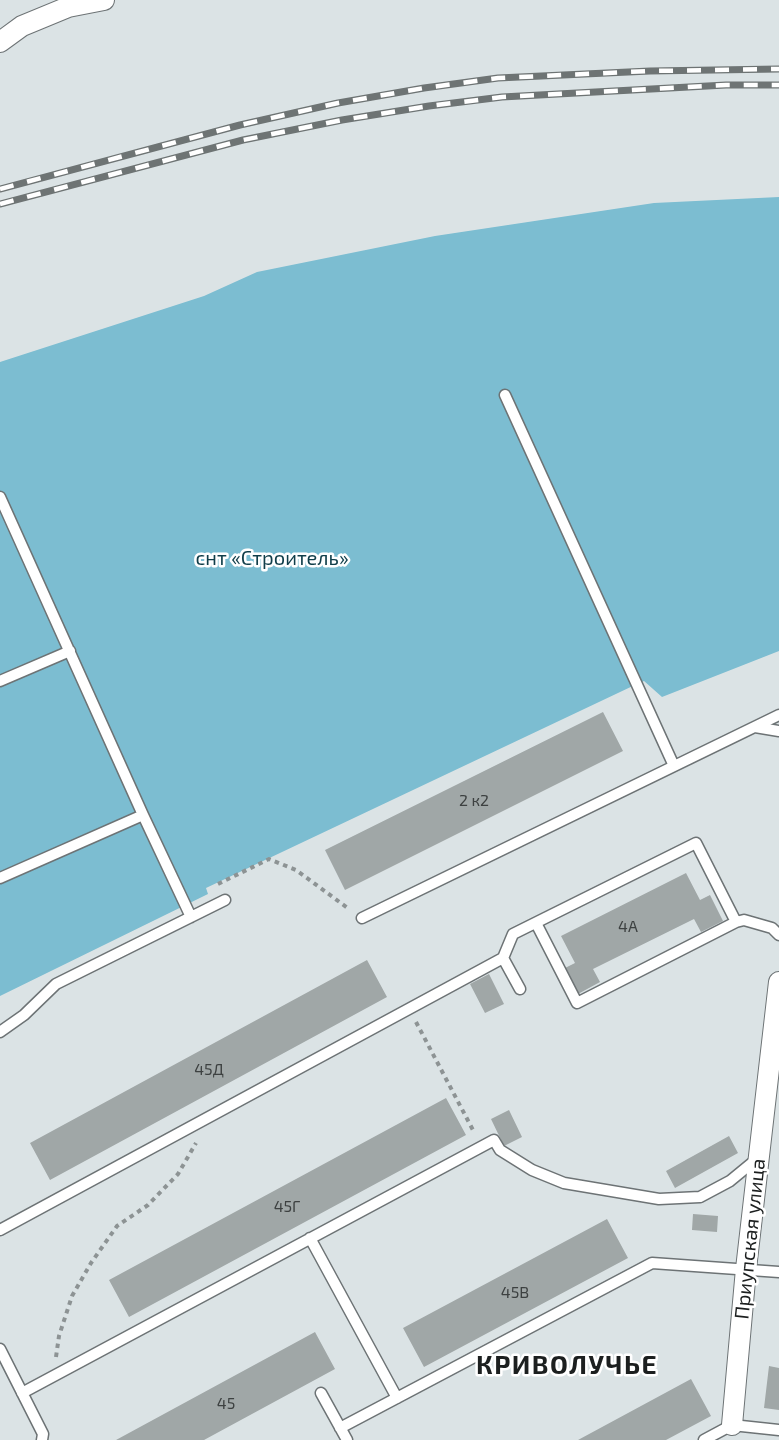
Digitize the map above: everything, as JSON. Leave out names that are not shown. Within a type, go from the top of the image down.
[{"type":"street","points":[[0,42],[22,26],[40,18],[68,7],[104,0]]},
{"type":"street","name":"Приупская улица","points":[[732,1425],[759,1156],[769,1107],[779,982]]},
{"type":"lane","points":[[505,395],[674,766]]},
{"type":"lane","points":[[0,497],[191,917]]},
{"type":"lane","points":[[0,681],[70,651]]},
{"type":"lane","points":[[362,918],[779,715]]},
{"type":"lane","points":[[755,727],[779,731]]},
{"type":"lane","points":[[0,878],[143,815]]},
{"type":"lane","points":[[0,1230],[503,958],[513,934],[696,843],[736,922]]},
{"type":"lane","points":[[0,1032],[24,1015],[56,984],[225,900]]},
{"type":"lane","points":[[536,923],[578,1003],[736,922],[744,920],[772,928],[779,935]]},
{"type":"lane","points":[[503,958],[520,989]]},
{"type":"lane","points":[[22,1393],[494,1140],[500,1150],[532,1170],[564,1183],[659,1199],[700,1197],[730,1181],[759,1156]]},
{"type":"lane","points":[[310,1238],[397,1398]]},
{"type":"lane","points":[[340,1428],[652,1263],[779,1272]]},
{"type":"lane","points":[[0,1349],[43,1434],[42,1440]]},
{"type":"lane","points":[[321,1393],[346,1440]]},
{"type":"lane","points":[[704,1440],[732,1425],[779,1430]]},
{"type":"path","points":[[225,900],[218,884],[269,859],[296,870],[362,918]]},
{"type":"path","points":[[408,1008],[481,1147]]},
{"type":"path","points":[[54,1375],[59,1336],[65,1316],[72,1296],[91,1263],[117,1226],[148,1204],[178,1174],[212,1115]]},
{"type":"green space","name":"снт «Строитель»","points":[[779,197],[779,651],[662,697],[644,681],[637,684],[206,888],[208,894],[0,996],[0,362],[204,296],[257,272],[435,236],[654,203]]},
{"type":"building","points":[[603,712],[623,751],[345,890],[325,850]]},
{"type":"building","points":[[686,873],[700,900],[710,895],[723,921],[701,932],[694,919],[593,969],[600,982],[578,994],[565,968],[575,963],[561,936]]},
{"type":"building","points":[[367,960],[387,997],[50,1180],[30,1143]]},
{"type":"building","points":[[489,974],[504,1004],[485,1013],[470,984]]},
{"type":"building","points":[[446,1098],[466,1135],[129,1317],[109,1280]]},
{"type":"building","points":[[509,1110],[522,1137],[504,1146],[491,1119]]},
{"type":"building","points":[[729,1136],[738,1153],[675,1188],[666,1171]]},
{"type":"building","points":[[693,1214],[718,1216],[717,1232],[692,1230]]},
{"type":"building","points":[[607,1219],[628,1258],[424,1367],[403,1328]]},
{"type":"building","points":[[315,1332],[335,1369],[204,1440],[116,1440]]},
{"type":"building","points":[[769,1366],[779,1368],[779,1410],[764,1408]]},
{"type":"building","points":[[691,1379],[711,1416],[666,1440],[578,1440]]},
{"type":"railway","points":[[0,189],[240,125],[338,103],[424,88],[498,78],[650,71],[779,69]]},
{"type":"railway","points":[[0,204],[243,140],[342,120],[429,106],[502,97],[726,85],[779,85]]},
{"type":"district","name":"КРИВОЛУЧЬЕ","points":[[567,1365]]}]
